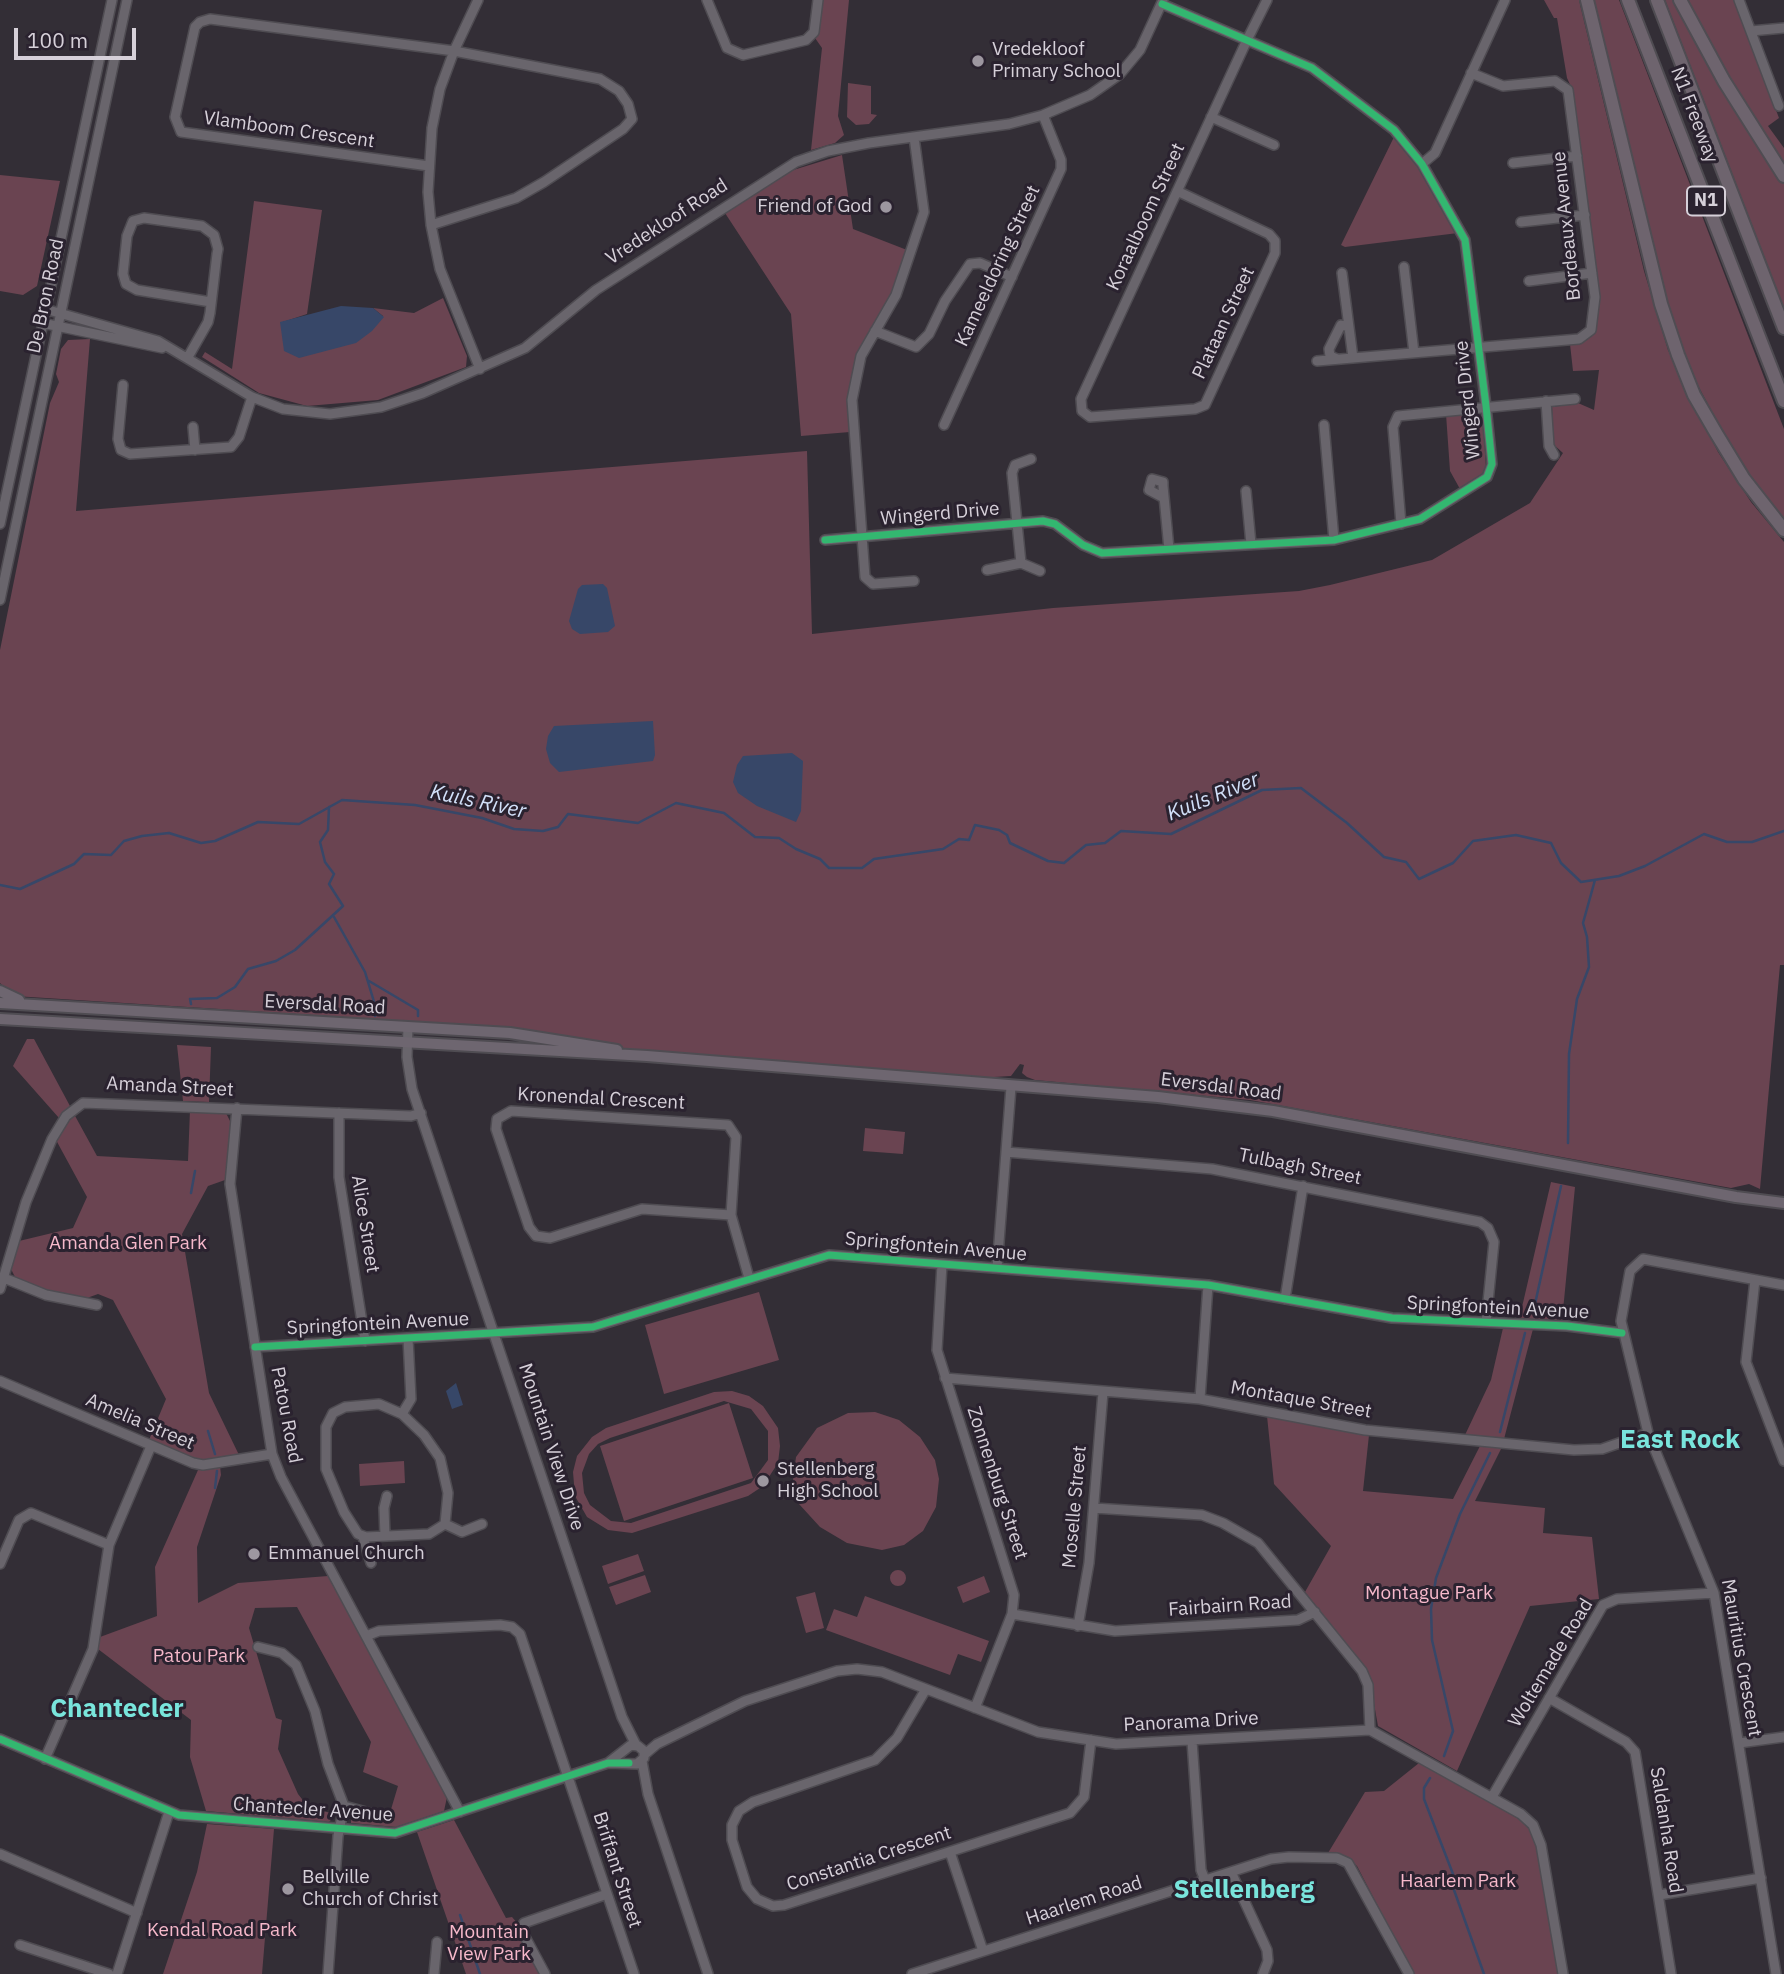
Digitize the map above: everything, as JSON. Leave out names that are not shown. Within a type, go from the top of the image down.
[{"type":"highway","points":[[1587,0],[1661,304],[1678,355],[1694,395],[1716,433],[1744,479],[1784,530]]},
{"type":"highway","name":"N1 Freeway","points":[[1628,0],[1784,401]]},
{"type":"highway","name":"N1 Freeway","points":[[1657,0],[1784,328]]},
{"type":"highway","points":[[1679,0],[1718,71],[1784,176]]},
{"type":"main road","points":[[0,991],[33,1005]]},
{"type":"main road","name":"Eversdal Road","points":[[0,1003],[533,1036],[647,1056]]},
{"type":"main road","name":"Eversdal Road","points":[[0,1019],[647,1056],[1158,1097],[1273,1111],[1736,1197],[1784,1203]]},
{"type":"street","name":"De Bron Road","points":[[0,524],[112,0]]},
{"type":"street","name":"De Bron Road","points":[[0,600],[127,0]]},
{"type":"street","points":[[478,0],[454,51],[435,108],[429,166],[431,225],[446,287],[480,369]]},
{"type":"street","points":[[707,0],[726,48],[743,55],[806,40],[814,32],[818,0]]},
{"type":"street","name":"Koraalboom Street","points":[[1082,411],[1081,399],[1267,0]]},
{"type":"street","points":[[1422,164],[1435,153],[1505,0]]},
{"type":"street","points":[[1739,0],[1779,106]]},
{"type":"street","name":"Vredekloof Road","points":[[45,309],[158,341],[252,397],[295,412],[353,412],[423,393],[525,348],[596,290],[785,167],[828,151],[1009,124],[1045,116],[1090,95],[1120,74],[1148,38],[1162,2]]},
{"type":"street","name":"Wingerd Drive","points":[[825,540],[1017,523],[1051,523],[1083,545],[1102,553],[1334,540],[1420,519],[1487,477],[1492,464],[1463,232],[1422,164],[1394,130],[1347,92],[1304,64],[1162,2]]},
{"type":"street","name":"Vlamboom Crescent","points":[[429,166],[184,133],[175,120],[180,92],[194,31],[197,24],[207,19],[454,51]]},
{"type":"street","points":[[1751,32],[1784,28]]},
{"type":"street","points":[[431,225],[516,198],[623,130],[632,119],[628,104],[608,82],[454,51]]},
{"type":"street","name":"Bordeaux Avenue","points":[[1317,361],[1584,338],[1592,325],[1595,298],[1570,95],[1563,84],[1555,81],[1507,87],[1471,73]]},
{"type":"street","name":"Kameeldoring Street","points":[[944,425],[1062,166],[1045,116]]},
{"type":"street","points":[[1211,117],[1274,145]]},
{"type":"street","points":[[914,138],[924,212],[896,295],[861,356],[853,391],[864,575],[868,582],[876,584],[914,581]]},
{"type":"street","points":[[1513,163],[1577,156]]},
{"type":"street","name":"Plataan Street","points":[[1082,411],[1094,418],[1202,407],[1275,253],[1275,241],[1269,234],[1177,191]]},
{"type":"street","points":[[1521,222],[1585,215]]},
{"type":"street","points":[[188,357],[206,328],[211,302],[218,249],[212,231],[202,226],[144,218],[133,221],[127,236],[123,274],[126,284],[137,290],[211,302]]},
{"type":"street","points":[[875,331],[910,347],[919,346],[970,264],[980,263],[1012,277]]},
{"type":"street","points":[[1404,267],[1414,353]]},
{"type":"street","points":[[1342,273],[1353,358]]},
{"type":"street","points":[[1529,281],[1592,273]]},
{"type":"street","name":"Vredekloof Road","points":[[42,323],[174,351]]},
{"type":"street","points":[[1337,359],[1330,356],[1329,349],[1341,325],[1349,327]]},
{"type":"street","points":[[123,385],[118,439],[121,450],[138,455],[226,448],[235,443],[252,397]]},
{"type":"street","points":[[1401,524],[1393,428],[1395,418],[1405,413],[1574,399]]},
{"type":"street","points":[[1546,401],[1549,446],[1554,455]]},
{"type":"street","points":[[1324,425],[1334,540]]},
{"type":"street","points":[[193,427],[195,450]]},
{"type":"street","points":[[1021,563],[1012,473],[1015,465],[1031,459]]},
{"type":"street","points":[[1247,491],[1251,544]]},
{"type":"street","points":[[1164,498],[1168,550]]},
{"type":"street","points":[[987,570],[1021,563],[1040,571]]},
{"type":"street","name":"Mountain View Drive","points":[[408,1027],[412,1089],[622,1717],[637,1745],[637,1761]]},
{"type":"street","points":[[997,1268],[1011,1087]]},
{"type":"street","name":"Amanda Street","points":[[0,1289],[39,1168],[59,1126],[74,1108],[96,1101],[411,1116],[421,1113]]},
{"type":"street","name":"Patou Road","points":[[237,1108],[230,1184],[272,1454],[281,1477],[460,1812]]},
{"type":"street","name":"Kronendal Crescent","points":[[731,1215],[642,1209],[550,1238],[539,1238],[529,1227],[496,1129],[497,1119],[511,1111],[728,1125],[736,1137],[731,1215],[749,1278]]},
{"type":"street","name":"Alice Street","points":[[339,1112],[339,1177],[365,1341]]},
{"type":"street","name":"Tulbagh Street","points":[[1006,1152],[1212,1169],[1483,1224],[1494,1242],[1489,1270],[1486,1322]]},
{"type":"street","points":[[1285,1299],[1303,1186]]},
{"type":"street","name":"Springfontein Avenue","points":[[255,1347],[593,1327],[829,1255],[1208,1285],[1392,1318],[1567,1326],[1622,1333]]},
{"type":"street","name":"Mauritius Crescent","points":[[1776,1974],[1714,1592],[1648,1433],[1622,1333],[1630,1271],[1640,1260],[1784,1286]]},
{"type":"street","name":"Zonnenburg Street","points":[[942,1264],[936,1344],[1013,1589],[1012,1614],[975,1708]]},
{"type":"street","points":[[4,1278],[46,1295],[97,1305]]},
{"type":"street","points":[[1755,1280],[1746,1362],[1784,1461]]},
{"type":"street","points":[[1200,1399],[1208,1285]]},
{"type":"street","points":[[402,1414],[411,1399],[408,1338]]},
{"type":"street","name":"Montaque Street","points":[[945,1378],[1200,1399],[1365,1430],[1574,1450],[1602,1449],[1648,1433]]},
{"type":"street","name":"Amelia Street","points":[[0,1381],[199,1465],[272,1454]]},
{"type":"street","name":"Moselle Street","points":[[1078,1626],[1089,1563],[1103,1392]]},
{"type":"street","points":[[371,1563],[363,1537],[356,1532],[329,1481],[324,1449],[327,1422],[337,1410],[349,1406],[383,1405],[402,1414],[440,1458],[448,1493],[445,1524]]},
{"type":"street","points":[[46,1759],[93,1649],[108,1545],[151,1446]]},
{"type":"street","points":[[385,1536],[384,1508],[387,1496]]},
{"type":"street","points":[[1094,1508],[1196,1514],[1223,1523],[1264,1548],[1315,1612]]},
{"type":"street","points":[[0,1564],[19,1520],[31,1513],[108,1545]]},
{"type":"street","points":[[445,1524],[462,1532],[482,1524]]},
{"type":"street","points":[[363,1537],[429,1534],[445,1524]]},
{"type":"street","name":"Woltemade Road","points":[[1492,1797],[1606,1603],[1616,1599],[1714,1592]]},
{"type":"street","name":"Fairbairn Road","points":[[1012,1614],[1115,1631],[1298,1620],[1315,1612],[1364,1675],[1370,1730]]},
{"type":"street","name":"Briffant Street","points":[[366,1636],[379,1631],[500,1625],[512,1627],[522,1638],[634,1974]]},
{"type":"street","points":[[258,1647],[282,1653],[296,1665],[315,1711],[328,1765],[344,1807],[328,1974]]},
{"type":"street","name":"Panorama Drive","points":[[637,1761],[657,1744],[745,1701],[837,1671],[874,1670],[1038,1732],[1125,1745],[1370,1730]]},
{"type":"street","name":"Constantia Crescent","points":[[926,1689],[897,1738],[883,1754],[857,1768],[748,1804],[734,1820],[732,1840],[750,1892],[757,1899],[773,1906],[785,1905],[1077,1809],[1084,1797],[1091,1740]]},
{"type":"street","name":"Saldanha Road","points":[[1549,1698],[1633,1748],[1671,1974]]},
{"type":"street","name":"Mountain View Drive","points":[[622,1717],[626,1750],[637,1761]]},
{"type":"street","points":[[1370,1730],[1525,1817],[1538,1834],[1563,1974]]},
{"type":"street","points":[[1739,1743],[1784,1737]]},
{"type":"street","name":"Chantecler Avenue","points":[[0,1740],[169,1812],[398,1832],[608,1763],[637,1761]]},
{"type":"street","points":[[1192,1741],[1201,1870],[1205,1881]]},
{"type":"street","name":"Panorama Drive","points":[[626,1750],[637,1745],[657,1744]]},
{"type":"street","name":"Chantecler Avenue","points":[[608,1763],[626,1750]]},
{"type":"street","points":[[637,1761],[708,1974]]},
{"type":"street","points":[[344,1807],[377,1815]]},
{"type":"street","points":[[117,1974],[169,1812]]},
{"type":"street","points":[[950,1852],[983,1951]]},
{"type":"street","points":[[0,1854],[137,1913]]},
{"type":"street","name":"Haarlem Road","points":[[912,1974],[933,1971],[983,1951],[1284,1857],[1345,1861],[1354,1870],[1405,1973]]},
{"type":"street","points":[[1231,1872],[1267,1950],[1268,1961],[1263,1974]]},
{"type":"street","points":[[1659,1895],[1761,1878]]},
{"type":"street","points":[[545,1974],[523,1932],[526,1921],[607,1894]]},
{"type":"street","points":[[434,1974],[437,1942]]},
{"type":"street","points":[[20,1945],[109,1974]]},
{"type":"green space","points":[[822,0],[849,0],[838,116],[844,135],[835,143],[811,150],[822,48],[815,38]]},
{"type":"green space","points":[[1544,0],[1579,0],[1644,271],[1668,350],[1718,452],[1751,502],[1784,542],[1784,965],[1780,965],[1760,1189],[1749,1184],[1731,1188],[1250,1100],[1035,1080],[1022,1073],[1024,1065],[1020,1064],[1011,1076],[977,1078],[648,1053],[486,1026],[14,996],[0,983],[0,650],[50,403],[59,382],[56,374],[61,349],[68,340],[90,339],[76,511],[807,451],[812,634],[1053,608],[1299,591],[1330,585],[1432,560],[1530,503],[1563,453],[1553,444],[1552,407],[1578,403],[1594,410],[1599,370],[1573,371],[1570,344],[1582,343],[1592,336],[1599,296],[1573,91],[1567,78],[1557,18],[1554,18]]},
{"type":"green space","points":[[1594,0],[1619,0],[1784,429],[1784,522],[1737,459],[1694,378],[1681,345],[1657,267]]},
{"type":"green space","points":[[1665,0],[1677,0],[1784,183],[1784,308]]},
{"type":"green space","points":[[1686,0],[1734,0],[1779,118],[1768,126],[1784,148],[1784,166],[1720,64]]},
{"type":"green space","points":[[848,83],[871,86],[871,114],[877,115],[869,124],[856,125],[847,117]]},
{"type":"green space","points":[[1394,137],[1413,159],[1458,233],[1345,247],[1341,245]]},
{"type":"green space","points":[[842,155],[853,229],[907,250],[894,290],[869,332],[855,364],[848,400],[850,432],[801,436],[791,314],[725,213],[790,171]]},
{"type":"green space","points":[[0,175],[60,181],[37,286],[23,295],[0,291]]},
{"type":"green space","points":[[254,201],[322,210],[307,314],[280,323],[383,316],[373,308],[414,313],[443,298],[467,356],[466,367],[378,400],[307,406],[259,393],[202,357],[205,352],[232,369]]},
{"type":"green space","points":[[1477,412],[1483,418],[1486,468],[1482,476],[1460,489],[1450,471],[1446,414]]},
{"type":"green space","points":[[27,1039],[34,1039],[70,1106],[59,1118],[13,1066]]},
{"type":"green space","points":[[177,1045],[211,1047],[209,1102],[183,1101]]},
{"type":"green space","name":"Amanda Glen Park","points":[[190,1110],[226,1113],[231,1123],[225,1180],[208,1186],[182,1234],[209,1393],[239,1455],[201,1461],[149,1440],[166,1399],[113,1300],[98,1294],[87,1298],[47,1290],[15,1277],[11,1269],[19,1241],[73,1228],[87,1197],[56,1140],[74,1114],[97,1156],[188,1161]]},
{"type":"green space","points":[[865,1128],[905,1132],[903,1154],[863,1151]]},
{"type":"green space","points":[[1551,1182],[1575,1187],[1562,1321],[1519,1320]]},
{"type":"green space","points":[[759,1292],[779,1360],[664,1394],[645,1325]]},
{"type":"green space","points":[[1503,1328],[1533,1329],[1504,1439],[1465,1435],[1491,1380]]},
{"type":"green space","points":[[732,1391],[749,1396],[763,1406],[778,1428],[778,1463],[763,1486],[748,1496],[632,1533],[608,1530],[587,1517],[575,1496],[573,1472],[577,1456],[592,1437],[606,1428],[714,1392]],"holes":[[[724,1401],[751,1409],[768,1431],[768,1460],[751,1483],[631,1523],[611,1521],[590,1505],[584,1493],[582,1473],[589,1454],[598,1444]]]},
{"type":"green space","points":[[729,1403],[753,1478],[624,1521],[600,1446]]},
{"type":"green space","points":[[875,1412],[899,1420],[920,1437],[935,1460],[939,1479],[936,1507],[923,1531],[904,1545],[882,1550],[847,1543],[820,1527],[799,1504],[793,1481],[796,1457],[817,1428],[848,1413]]},
{"type":"green space","name":"Montague Park","points":[[1267,1416],[1369,1435],[1363,1491],[1453,1499],[1480,1446],[1502,1447],[1475,1501],[1545,1508],[1543,1533],[1592,1537],[1599,1599],[1530,1606],[1457,1771],[1378,1726],[1368,1671],[1305,1592],[1331,1546],[1274,1484]]},
{"type":"green space","points":[[404,1461],[405,1483],[360,1486],[359,1464]]},
{"type":"green space","name":"Patou Park","points":[[220,1466],[221,1475],[197,1547],[198,1603],[238,1583],[328,1576],[447,1797],[444,1811],[396,1827],[351,1823],[351,1816],[389,1816],[398,1786],[363,1772],[371,1742],[297,1607],[255,1608],[249,1628],[276,1718],[282,1720],[278,1749],[298,1794],[309,1808],[336,1814],[329,1822],[206,1811],[190,1757],[191,1720],[98,1649],[100,1637],[157,1616],[155,1567],[198,1470]]},
{"type":"green space","points":[[638,1554],[644,1571],[608,1584],[602,1566]]},
{"type":"green space","points":[[898,1570],[904,1572],[904,1584],[898,1586],[892,1584],[890,1578],[892,1572]]},
{"type":"green space","points":[[645,1575],[651,1592],[616,1605],[609,1587]]},
{"type":"green space","points":[[984,1576],[990,1592],[963,1603],[957,1587]]},
{"type":"green space","points":[[815,1592],[824,1628],[806,1633],[796,1597]]},
{"type":"green space","points":[[865,1596],[989,1641],[981,1662],[958,1654],[950,1675],[826,1630],[834,1609],[857,1617]]},
{"type":"green space","name":"Haarlem Park","points":[[1419,1763],[1519,1819],[1530,1830],[1536,1844],[1558,1974],[1413,1974],[1357,1866],[1346,1857],[1328,1853],[1365,1792],[1384,1791]]},
{"type":"green space","name":"Mountain View Park","points":[[454,1820],[506,1918],[512,1917],[518,1924],[518,1934],[540,1974],[466,1974],[417,1832]]},
{"type":"green space","name":"Kendal Road Park","points":[[207,1824],[274,1829],[262,1974],[163,1974],[197,1872]]},
{"type":"water","points":[[341,306],[373,308],[384,317],[356,343],[299,358],[284,351],[280,322]]},
{"type":"water","points":[[603,584],[607,588],[615,626],[608,632],[580,634],[572,629],[569,621],[578,589],[582,585]]},
{"type":"water","points":[[653,721],[653,761],[559,772],[550,763],[546,749],[548,736],[554,726]]},
{"type":"water","points":[[792,753],[803,761],[801,811],[796,822],[757,806],[738,793],[733,782],[737,765],[743,756]]},
{"type":"water","points":[[456,1383],[463,1405],[452,1409],[446,1391]]},
{"type":"waterway","name":"Kuils River","points":[[0,885],[20,889],[74,864],[84,854],[111,855],[124,841],[142,836],[169,833],[201,843],[215,841],[258,822],[299,824],[342,800],[415,805],[482,818],[514,829],[543,831],[558,827],[568,814],[638,823],[676,803],[724,813],[755,837],[779,838],[820,859],[829,868],[862,868],[874,859],[943,849],[959,839],[969,840],[975,825],[999,830],[1007,835],[1010,843],[1048,861],[1064,863],[1086,845],[1105,843],[1121,831],[1171,834],[1262,790],[1301,788],[1347,823],[1384,857],[1406,862],[1419,879],[1453,863],[1473,841],[1516,835],[1551,843],[1561,863],[1581,882],[1619,876],[1645,866],[1704,834],[1727,842],[1752,842],[1784,831]]},
{"type":"waterway","points":[[191,1004],[190,999],[217,998],[235,987],[248,969],[276,961],[295,950],[343,906],[329,884],[334,874],[325,862],[320,842],[328,830],[329,807]]},
{"type":"waterway","points":[[1568,1143],[1569,1054],[1577,999],[1589,967],[1583,923],[1595,880]]},
{"type":"waterway","points":[[334,917],[365,972],[375,1005],[375,1016]]},
{"type":"waterway","points":[[369,981],[418,1010],[418,1016]]},
{"type":"waterway","points":[[191,1193],[195,1171]]},
{"type":"waterway","points":[[1533,1313],[1561,1186]]},
{"type":"waterway","points":[[1500,1432],[1525,1333]]},
{"type":"waterway","points":[[208,1431],[215,1454]]},
{"type":"waterway","points":[[1444,1756],[1453,1731],[1432,1640],[1431,1609],[1436,1578],[1460,1514],[1490,1453]]},
{"type":"waterway","points":[[215,1488],[217,1471]]},
{"type":"waterway","points":[[1430,1778],[1424,1788],[1424,1799],[1453,1874],[1454,1890],[1484,1974]]},
{"type":"waterway","points":[[460,1915],[480,1974]]},
{"type":"cycle path","points":[[825,540],[1043,521],[1055,524],[1083,545],[1102,553],[1334,540],[1420,519],[1487,477],[1492,464],[1465,240],[1422,164],[1394,130],[1312,68],[1162,4]]},
{"type":"cycle path","points":[[255,1347],[593,1327],[829,1255],[1208,1285],[1392,1318],[1567,1326],[1622,1333]]},
{"type":"cycle path","points":[[0,1739],[179,1815],[395,1833],[608,1763],[629,1763]]},
{"type":"place","name":"Vredekloof Primary School","points":[[978,61]]},
{"type":"place","name":"Friend of God","points":[[886,207]]},
{"type":"place","name":"Stellenberg High School","points":[[763,1481]]},
{"type":"place","name":"Emmanuel Church","points":[[254,1554]]},
{"type":"place","name":"Bellville Church of Christ","points":[[288,1889]]},
{"type":"district","name":"East Rock","points":[[1680,1440]]},
{"type":"district","name":"Chantecler","points":[[117,1709]]},
{"type":"district","name":"Stellenberg","points":[[1244,1890]]}]
